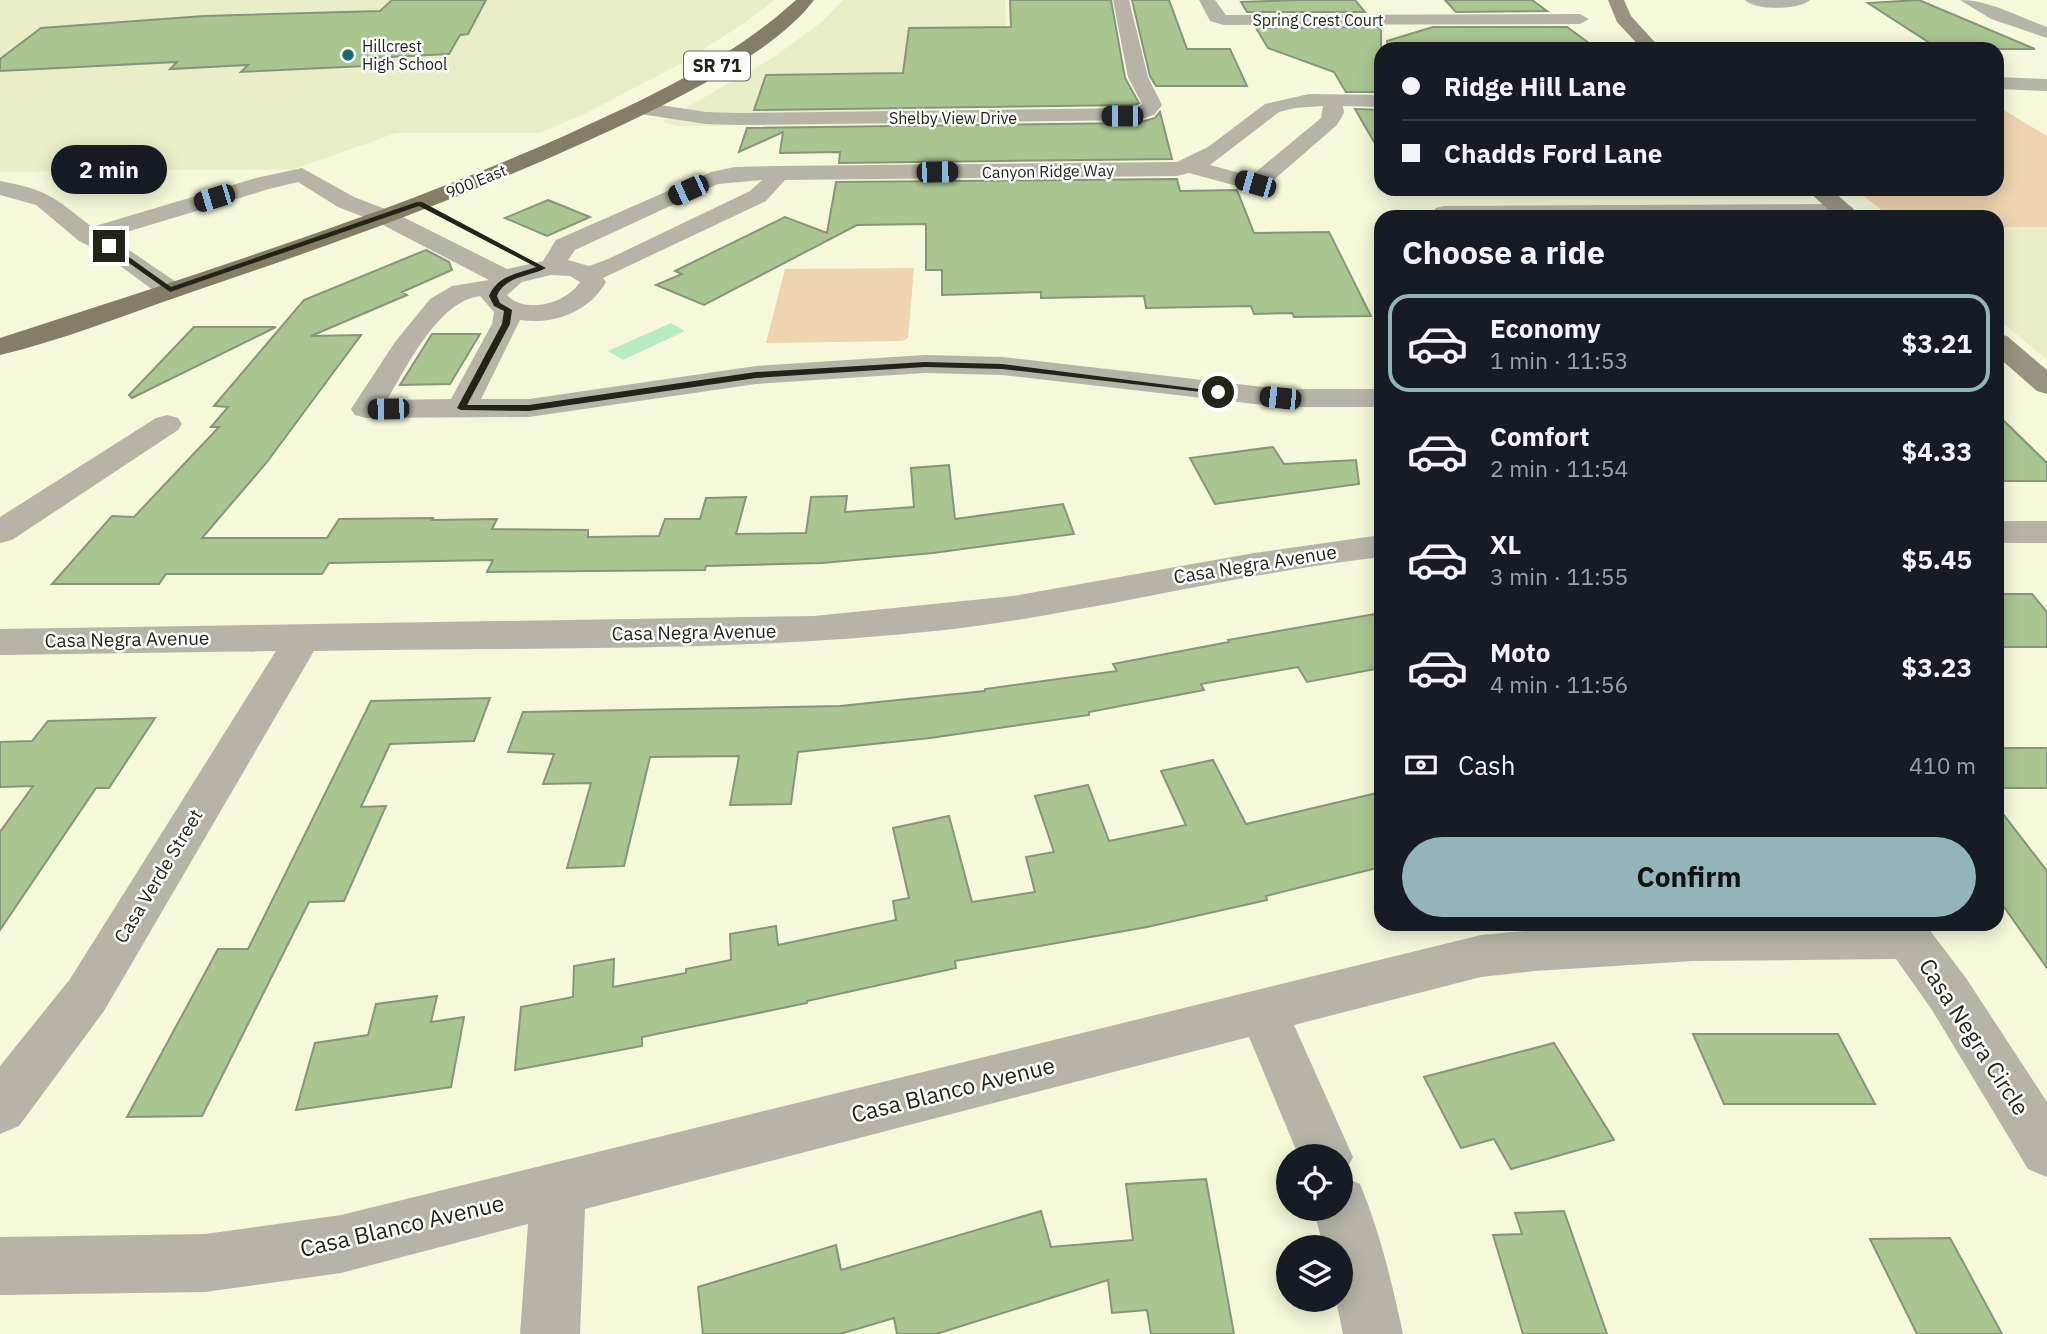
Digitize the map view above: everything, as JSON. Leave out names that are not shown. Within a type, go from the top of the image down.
[{"type":"main road","name":"900 East","points":[[0,347],[385,217],[536,158],[640,108],[752,46],[790,17],[806,0]]},
{"type":"street","name":"Shelby View Drive","points":[[640,108],[706,118],[739,119],[1138,114],[1147,111],[1152,105],[1138,77],[1121,0]]},
{"type":"street","name":"Spring Crest Court","points":[[1207,0],[1212,12],[1224,20],[1580,19]]},
{"type":"street","points":[[1616,0],[1623,18],[1645,42]]},
{"type":"street","points":[[1753,0],[1759,3],[1802,0]]},
{"type":"street","points":[[1968,0],[1997,15],[2047,33]]},
{"type":"street","points":[[1424,1],[1440,20]]},
{"type":"street","points":[[1302,83],[1374,83]]},
{"type":"street","points":[[2004,83],[2047,85]]},
{"type":"street","name":"Canyon Ridge Way","points":[[547,268],[565,245],[711,179],[734,174],[1192,167],[1255,184],[1330,121],[1334,113],[1332,102]]},
{"type":"street","points":[[1192,167],[1274,107],[1288,103],[1374,102]]},
{"type":"street","points":[[589,275],[758,195],[773,181],[777,173]]},
{"type":"street","points":[[88,236],[264,183],[302,175],[346,202],[385,217],[535,312],[565,307],[581,300],[591,291],[593,282],[589,275],[577,269],[547,268],[505,249]]},
{"type":"street","points":[[0,188],[31,194],[44,200],[88,236],[109,246],[170,290]]},
{"type":"street","points":[[1722,196],[1737,210]]},
{"type":"street","points":[[1825,196],[1842,210]]},
{"type":"street","points":[[420,204],[449,219]]},
{"type":"street","points":[[547,268],[504,292],[464,290],[447,298],[426,321],[366,409],[529,408],[756,375],[925,364],[1002,366],[1280,398],[1374,398]]},
{"type":"street","points":[[461,408],[506,324],[504,292]]},
{"type":"street","points":[[2004,348],[2047,385]]},
{"type":"street","points":[[0,532],[167,424]]},
{"type":"street","points":[[2004,532],[2047,531]]},
{"type":"street","name":"Casa Negra Avenue","points":[[0,642],[781,631],[897,623],[1044,603],[1322,552],[1374,547]]},
{"type":"street","name":"Casa Verde Street","points":[[0,1108],[87,995],[304,636]]},
{"type":"street","name":"Casa Blanco Avenue","points":[[0,1266],[205,1263],[341,1244],[1481,956],[1563,945],[1903,931]]},
{"type":"street","name":"Casa Negra Circle","points":[[1903,931],[1949,995],[2047,1150]]},
{"type":"street","points":[[1263,1011],[1320,1144]]},
{"type":"street","points":[[550,1334],[558,1191]]},
{"type":"street","points":[[1345,1221],[1360,1272],[1373,1334]]},
{"type":"shaded area","name":"Hillcrest High School","points":[[0,0],[775,0],[682,63],[586,113],[540,133],[396,133],[294,169],[0,172]]},
{"type":"shaded area","points":[[843,0],[1005,0],[1007,91],[901,93],[900,124],[679,126],[662,122],[774,57],[823,21]]},
{"type":"shaded area","points":[[2004,110],[2047,136],[2047,227],[2004,227],[2004,210],[1881,210],[1864,196],[2004,196]]},
{"type":"shaded area","points":[[2004,227],[2047,227],[2047,360],[2004,324]]},
{"type":"shaded area","points":[[914,268],[908,338],[902,341],[766,343],[785,269]]},
{"type":"shaded area","points":[[671,323],[685,331],[623,360],[608,351]]},
{"type":"building","points":[[392,0],[486,0],[468,34],[460,35],[449,54],[370,58],[365,66],[241,72],[248,65],[170,69],[177,62],[0,71],[0,59],[41,28],[204,16],[380,11]]},
{"type":"building","points":[[1010,0],[1111,0],[1125,78],[1139,103],[754,110],[766,75],[903,73],[909,28],[1011,27]]},
{"type":"building","points":[[1132,0],[1169,0],[1187,49],[1230,49],[1247,86],[1156,86],[1150,76]]},
{"type":"building","points":[[1355,0],[1365,12],[1247,12],[1241,2]]},
{"type":"building","points":[[1445,0],[1532,0],[1547,11],[1456,12]]},
{"type":"building","points":[[1919,0],[2035,49],[2004,49],[2004,42],[1928,42],[1868,3]]},
{"type":"building","points":[[1378,27],[1381,31],[1381,42],[1374,42],[1374,92],[1346,92],[1334,72],[1268,48],[1256,28]]},
{"type":"building","points":[[1433,27],[1567,27],[1587,42],[1387,42]]},
{"type":"building","points":[[1355,109],[1374,110],[1374,142]]},
{"type":"building","points":[[1160,112],[1172,159],[839,163],[840,152],[780,153],[783,132],[739,152],[747,128],[1138,123],[1155,118]]},
{"type":"building","points":[[1177,179],[1180,191],[1237,190],[1254,233],[1329,232],[1371,316],[1294,317],[1292,313],[1254,314],[1251,306],[1146,308],[1144,296],[1041,298],[1041,292],[942,295],[942,270],[926,270],[926,224],[857,225],[704,305],[656,285],[682,274],[675,271],[785,217],[827,233],[836,182]]},
{"type":"building","points":[[548,200],[590,217],[547,236],[505,218]]},
{"type":"building","points":[[426,250],[449,262],[452,270],[402,292],[407,295],[311,336],[361,335],[267,462],[202,538],[327,538],[339,519],[433,518],[432,520],[497,519],[492,529],[588,530],[588,537],[659,536],[665,519],[700,519],[706,498],[746,497],[736,534],[806,533],[811,497],[847,496],[845,512],[914,507],[911,468],[949,465],[955,519],[1063,504],[1074,534],[933,553],[822,563],[706,566],[705,570],[487,572],[493,560],[329,563],[322,574],[166,574],[159,584],[52,584],[112,516],[134,517],[219,427],[211,427],[228,407],[214,406],[304,300]]},
{"type":"building","points":[[194,327],[276,327],[132,398],[129,395]]},
{"type":"building","points":[[432,334],[480,334],[450,384],[400,385]]},
{"type":"building","points":[[2004,421],[2047,463],[2047,481],[2004,481]]},
{"type":"building","points":[[1273,447],[1284,464],[1356,460],[1359,484],[1215,504],[1190,458]]},
{"type":"building","points":[[2004,594],[2032,594],[2047,612],[2047,647],[2004,647]]},
{"type":"building","points":[[1374,614],[1374,669],[1307,682],[1298,667],[1201,684],[1204,690],[1089,712],[1089,715],[930,738],[798,752],[791,804],[730,805],[739,756],[650,757],[624,866],[567,868],[591,783],[543,784],[554,754],[508,752],[523,712],[840,706],[985,691],[1117,671],[1113,664],[1229,642],[1228,640]]},
{"type":"building","points":[[490,698],[474,741],[390,744],[361,807],[386,806],[344,901],[309,902],[202,1116],[127,1117],[218,949],[248,949],[371,701]]},
{"type":"building","points":[[155,718],[109,788],[96,788],[0,930],[0,832],[33,786],[0,787],[0,742],[32,741],[48,721]]},
{"type":"building","points":[[2004,748],[2047,748],[2047,788],[2004,788]]},
{"type":"building","points":[[1213,760],[1246,824],[1374,794],[1374,869],[1266,896],[1267,900],[1147,927],[955,961],[956,968],[807,1003],[642,1037],[642,1046],[515,1070],[521,1007],[573,997],[574,966],[614,959],[613,987],[686,973],[686,969],[731,960],[730,934],[776,926],[778,945],[896,920],[893,901],[909,898],[893,828],[949,816],[972,902],[1035,892],[1026,857],[1054,852],[1035,796],[1088,785],[1109,841],[1186,825],[1161,771]]},
{"type":"building","points":[[2004,815],[2047,871],[2047,968],[2004,907]]},
{"type":"building","points":[[437,996],[431,1022],[464,1017],[451,1087],[296,1110],[315,1043],[368,1035],[376,1004]]},
{"type":"building","points":[[1693,1034],[1838,1034],[1875,1104],[1724,1104]]},
{"type":"building","points":[[1554,1043],[1614,1140],[1511,1169],[1494,1139],[1461,1148],[1424,1077]]},
{"type":"building","points":[[1206,1179],[1234,1334],[1151,1334],[1147,1310],[1112,1313],[1108,1280],[936,1334],[897,1334],[894,1318],[840,1334],[703,1334],[698,1287],[836,1245],[841,1270],[1041,1211],[1051,1247],[1133,1240],[1126,1184]]},
{"type":"building","points":[[1564,1211],[1607,1334],[1523,1334],[1493,1235],[1522,1234],[1515,1213]]},
{"type":"building","points":[[1950,1238],[2002,1334],[1917,1334],[1870,1239]]},
{"type":"place","name":"Hillcrest High School","points":[[348,55]]},
{"type":"route","points":[[109,246],[170,290],[420,204],[542,268],[523,272],[497,287],[493,296],[497,304],[508,310],[506,324],[461,408],[529,408],[756,375],[925,364],[1002,366],[1218,392]]}]
